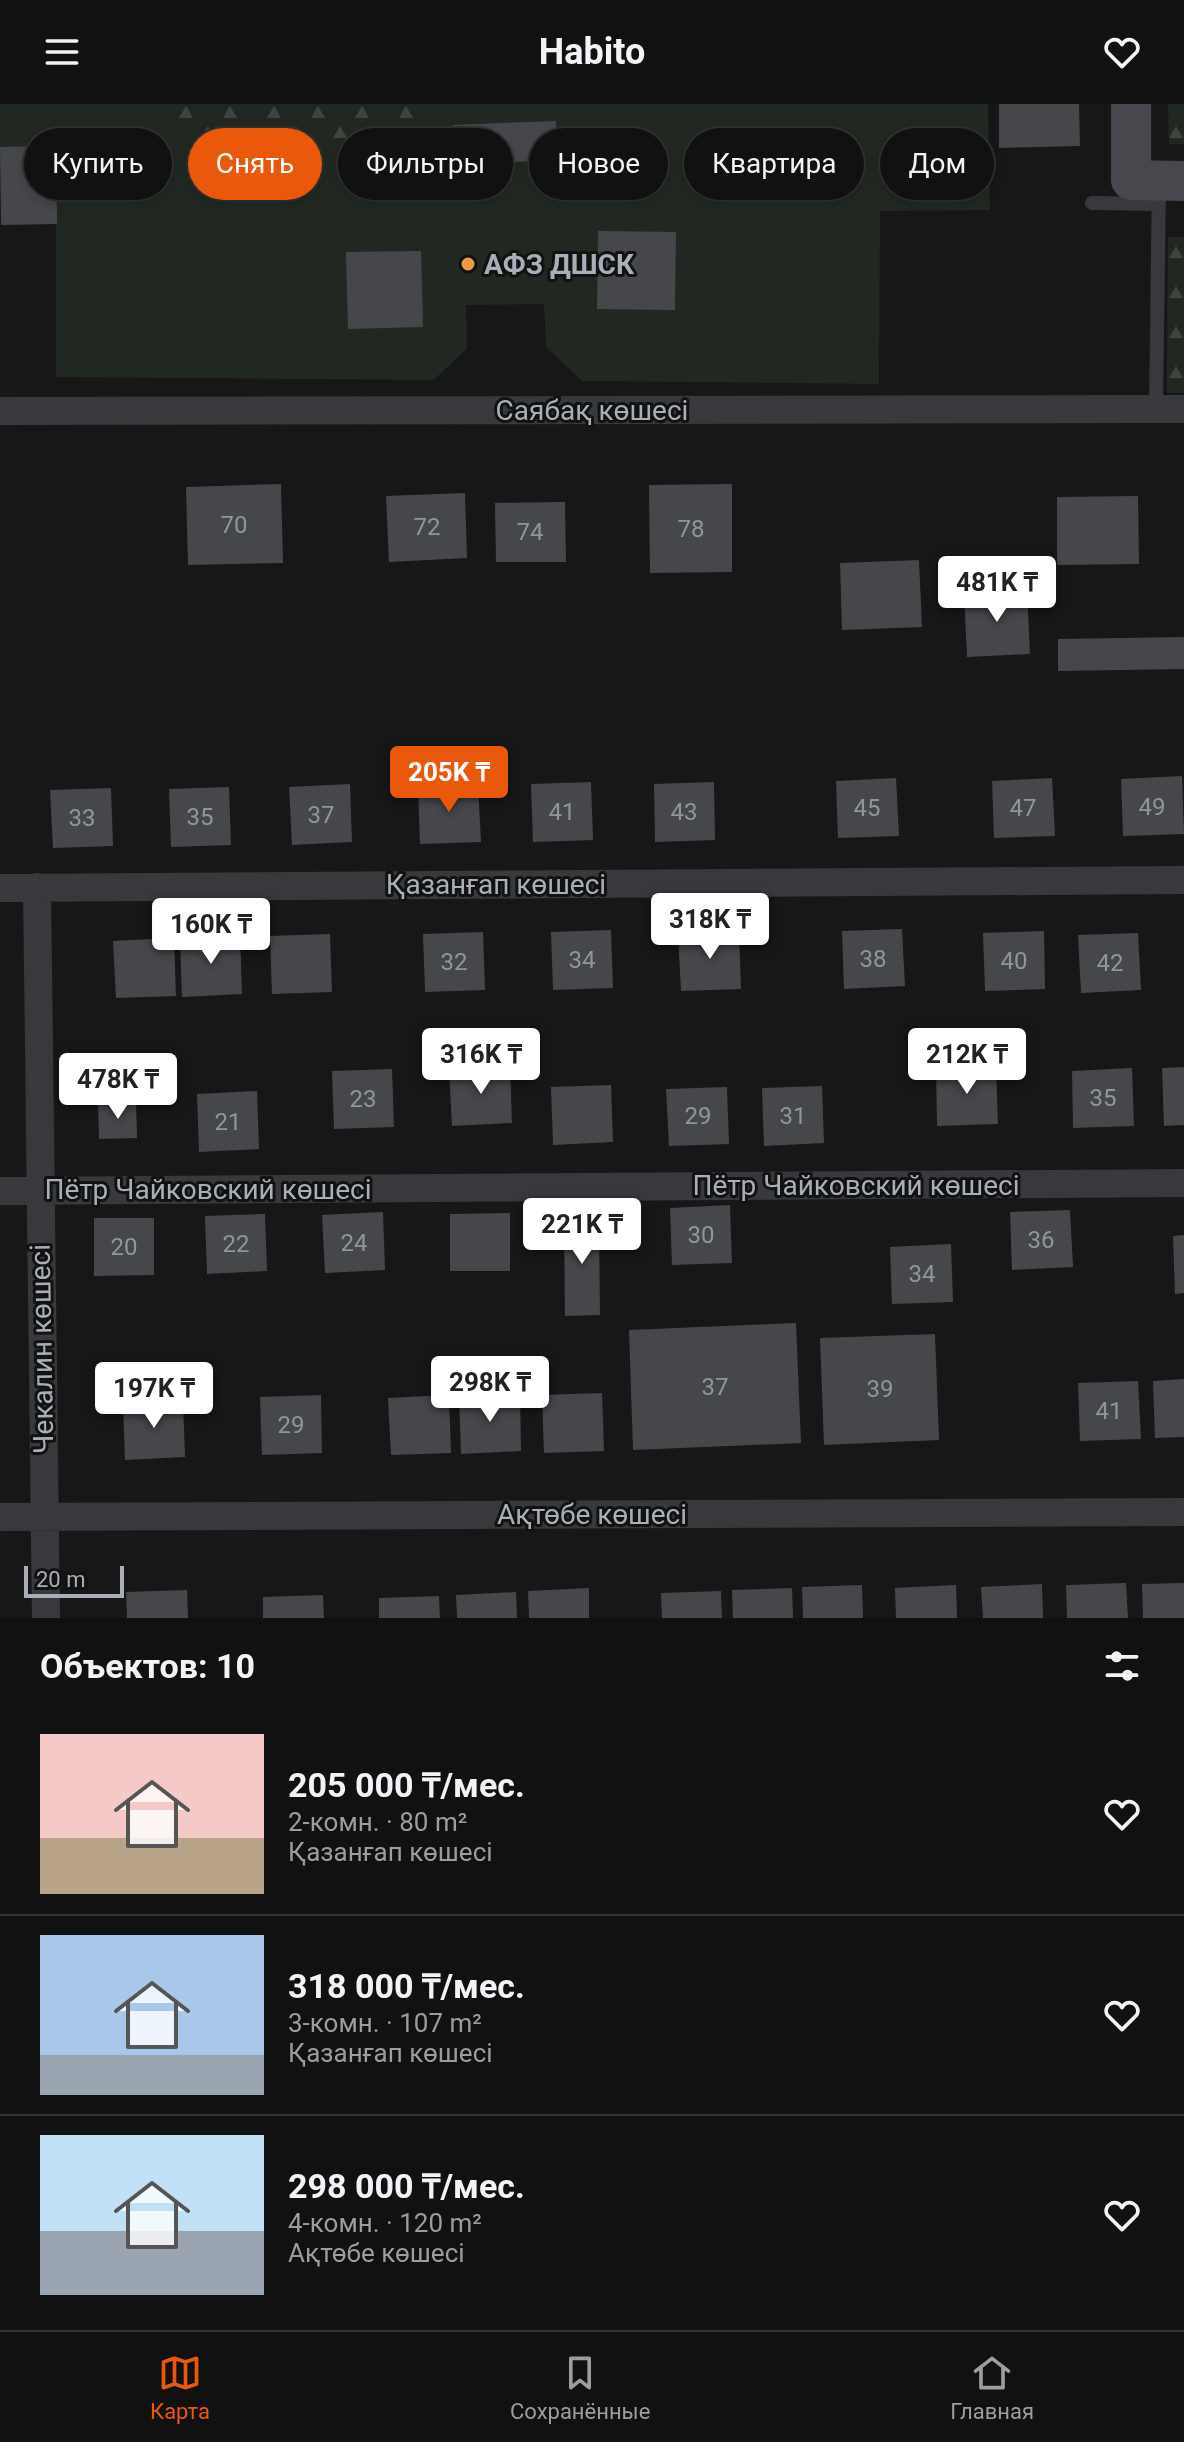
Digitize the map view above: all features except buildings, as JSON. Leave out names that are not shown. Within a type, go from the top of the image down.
[{"type":"main road","points":[[1131,104],[1131,180],[1167,189]]},
{"type":"street","name":"Саябақ көшесі","points":[[0,411],[1184,409]]},
{"type":"street","name":"Қазанғап көшесі","points":[[0,888],[1184,880]]},
{"type":"street","name":"Чекалин көшесі","points":[[37,887],[46,1618]]},
{"type":"street","name":"Пётр Чайковский көшесі","points":[[0,1191],[1184,1183]]},
{"type":"street","name":"Ақтөбе көшесі","points":[[0,1517],[1184,1512]]},
{"type":"lane","points":[[1092,203],[1167,189],[1156,409]]},
{"type":"green space","name":"АФЗ ДШСК","points":[[0,104],[988,104],[988,128],[880,128],[880,200],[990,200],[990,210],[880,211],[879,384],[582,381],[546,347],[544,304],[466,305],[467,348],[434,380],[56,377],[56,200],[172,200],[172,128],[24,128],[24,147],[0,147]]},
{"type":"green space","points":[[172,104],[442,104],[443,128],[338,128],[338,142],[322,142],[322,128],[188,128],[188,146],[173,146]]},
{"type":"green space","points":[[1168,104],[1184,104],[1184,144],[1169,144]]},
{"type":"green space","points":[[1168,237],[1184,237],[1184,393],[1167,393]]},
{"type":"place","name":"АФЗ ДШСК","points":[[468,264]]}]
